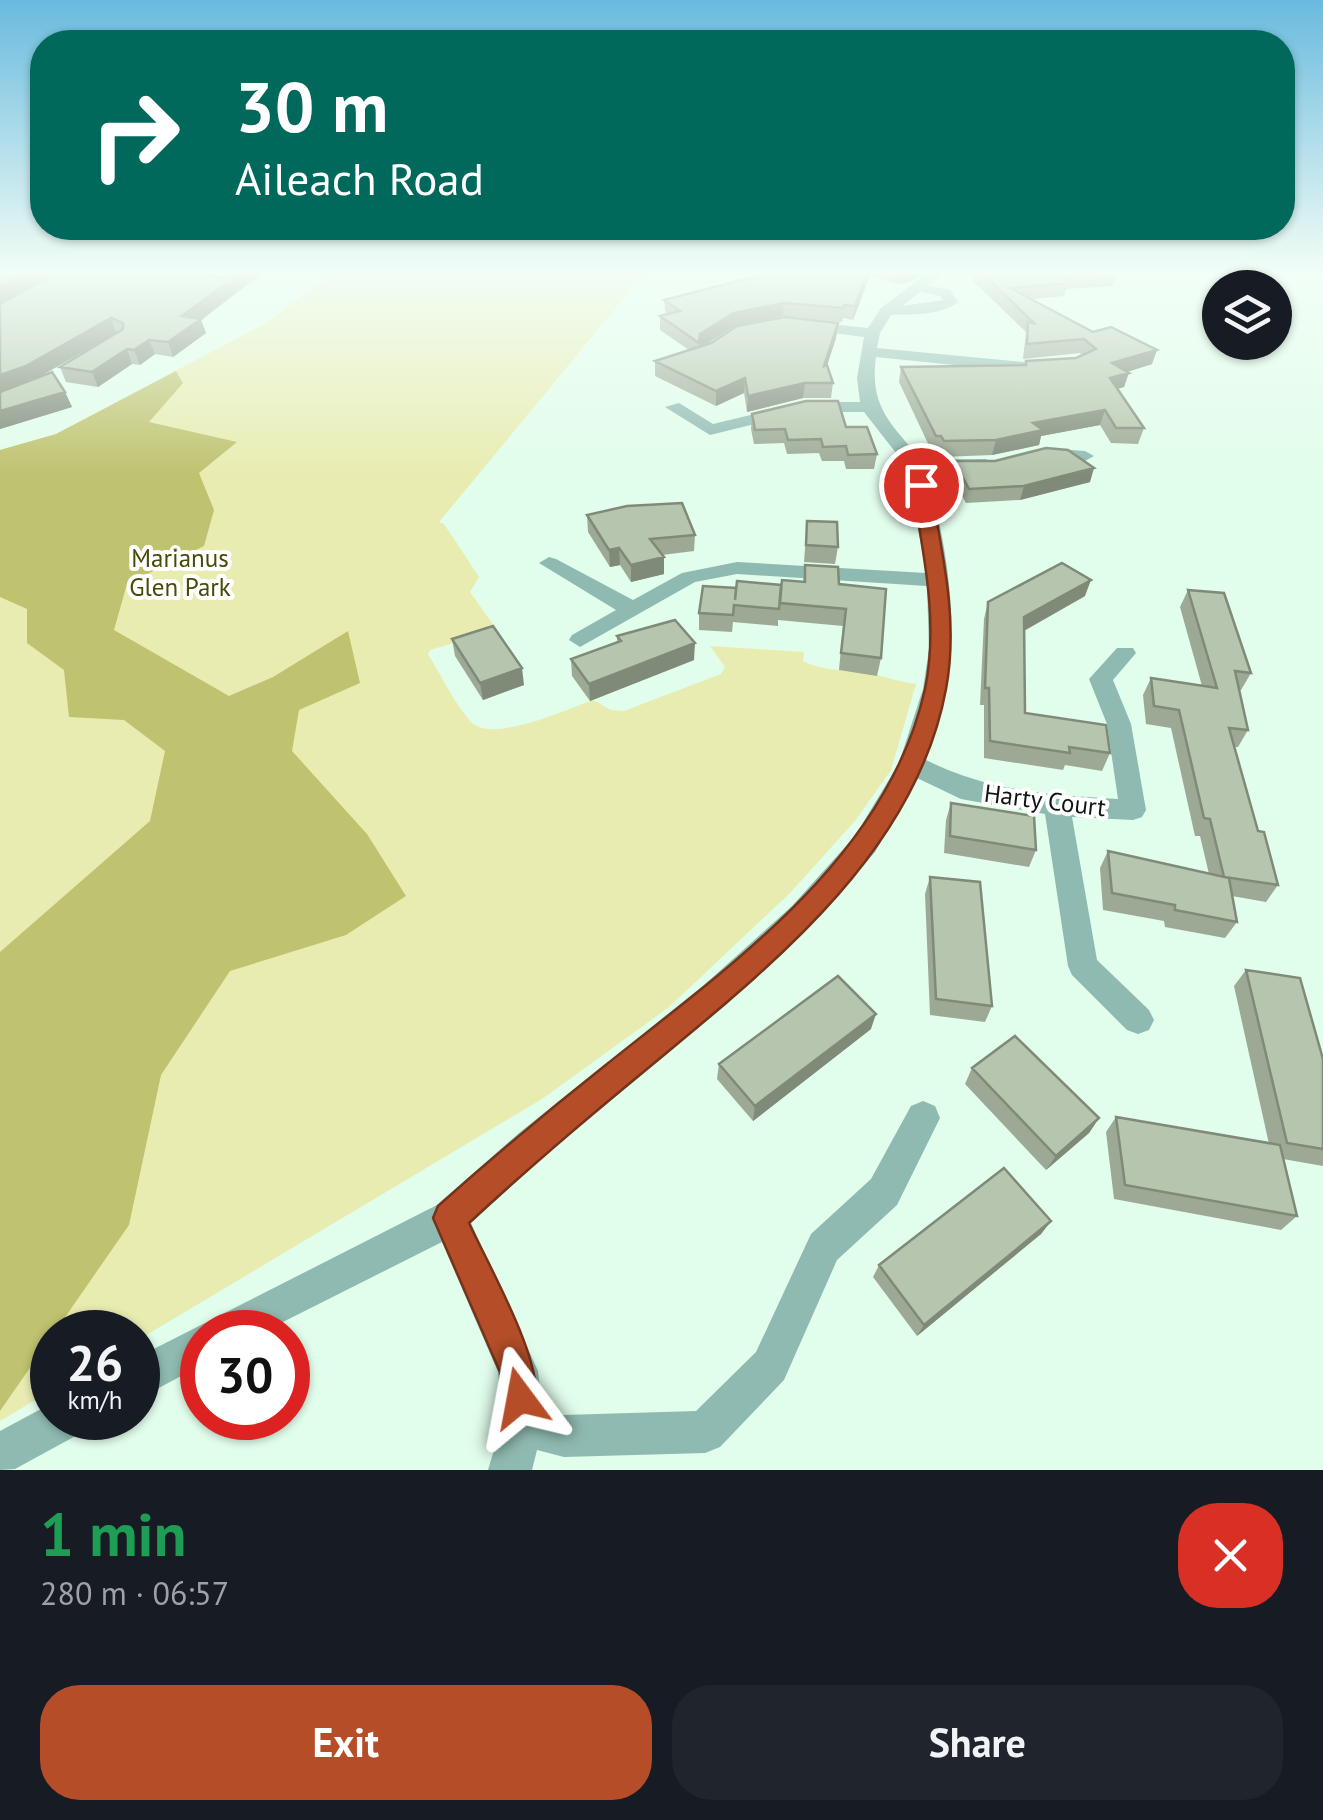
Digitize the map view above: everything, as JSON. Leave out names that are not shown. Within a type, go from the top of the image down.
[{"type":"street","points":[[266,1310],[450,1218],[530,1144],[666,1038],[802,915],[865,844],[912,764],[936,689],[940,648],[938,580],[916,466],[869,406],[865,378],[874,339]]},
{"type":"street","points":[[904,339],[1030,368],[1046,366]]},
{"type":"street","points":[[673,407],[710,430],[738,426],[758,415],[804,407],[869,406]]},
{"type":"street","points":[[916,466],[1017,459],[1042,453],[1085,456]]},
{"type":"street","points":[[549,563],[630,608]]},
{"type":"street","points":[[580,640],[689,577],[736,568],[938,580]]},
{"type":"street","name":"Harty Court","points":[[912,764],[961,790],[1057,806],[1132,810],[1119,724],[1101,679],[1125,653]]},
{"type":"street","points":[[1057,806],[1083,966],[1138,1020]]},
{"type":"street","points":[[522,1426],[564,1436],[704,1432],[770,1366],[824,1247],[884,1192],[924,1118]]},
{"type":"street","points":[[450,1218],[518,1371],[522,1426],[510,1470]]},
{"type":"street","points":[[0,1454],[30,1438]]},
{"type":"green space","name":"Marianus Glen Park","points":[[237,339],[590,339],[439,522],[479,577],[470,592],[497,630],[430,650],[428,654],[471,722],[481,728],[512,727],[593,700],[611,710],[624,711],[721,674],[725,667],[710,646],[804,652],[803,661],[818,667],[916,684],[891,770],[855,821],[790,893],[668,1008],[542,1099],[188,1310],[180,1310],[180,1315],[160,1327],[160,1310],[30,1310],[30,1403],[0,1421],[0,450],[56,434]]},
{"type":"green space","points":[[176,371],[183,383],[149,422],[237,442],[199,473],[214,510],[204,546],[127,584],[114,630],[229,696],[273,677],[348,631],[360,683],[299,710],[292,751],[367,834],[406,896],[346,935],[230,971],[161,1075],[129,1225],[70,1310],[30,1310],[30,1368],[0,1411],[0,952],[150,821],[165,751],[124,720],[69,717],[64,670],[27,643],[27,609],[0,597],[0,450],[56,434]]},
{"type":"building","points":[[0,339],[75,339],[26,366],[0,375]]},
{"type":"building","points":[[107,339],[173,339],[168,342],[149,340],[134,350],[127,349],[92,372],[60,367]]},
{"type":"building","points":[[718,339],[833,339],[824,366],[827,365],[833,383],[805,383],[748,396],[745,378],[716,391],[655,361]]},
{"type":"building","points":[[1027,339],[1134,339],[1157,350],[1112,363],[1129,373],[1110,378],[1144,428],[1116,428],[1105,410],[1033,423],[1043,430],[996,440],[944,441],[936,436],[901,367],[1026,365],[1026,361],[1076,358],[1096,349],[1084,339],[1027,344]]},
{"type":"building","points":[[52,372],[65,392],[0,411],[0,392]]},
{"type":"building","points":[[806,401],[838,401],[846,427],[867,427],[877,454],[848,455],[846,446],[823,447],[821,439],[788,440],[785,429],[755,430],[752,414]]},
{"type":"building","points":[[1046,448],[1068,450],[1094,468],[1024,486],[969,489],[954,461],[995,461]]},
{"type":"building","points":[[682,503],[695,535],[650,539],[664,557],[631,565],[619,548],[609,550],[587,515],[627,506]]},
{"type":"building","points":[[807,521],[837,522],[838,547],[806,545]]},
{"type":"building","points":[[1062,563],[1091,580],[1024,617],[1025,713],[1106,725],[1110,753],[1069,747],[1070,753],[990,741],[989,688],[985,688],[988,602]]},
{"type":"building","points":[[805,565],[838,567],[839,584],[886,589],[881,658],[841,653],[846,609],[780,603],[782,580],[805,582]]},
{"type":"building","points":[[737,581],[781,585],[779,609],[734,605],[733,615],[699,613],[703,586],[736,588],[735,600]]},
{"type":"building","points":[[1188,590],[1224,593],[1251,673],[1235,671],[1248,730],[1229,728],[1258,831],[1264,832],[1278,885],[1224,877],[1210,819],[1204,818],[1179,710],[1154,706],[1151,678],[1217,688]]},
{"type":"building","points":[[675,620],[695,643],[589,684],[571,659],[621,641],[617,636]]},
{"type":"building","points":[[493,626],[522,668],[480,683],[452,639]]},
{"type":"building","points":[[951,803],[1034,816],[1036,850],[950,836]]},
{"type":"building","points":[[1108,851],[1229,878],[1237,922],[1112,893]]},
{"type":"building","points":[[930,877],[980,882],[992,1006],[936,999]]},
{"type":"building","points":[[1246,970],[1300,978],[1323,1059],[1323,1149],[1287,1143]]},
{"type":"building","points":[[838,976],[876,1014],[755,1106],[719,1064]]},
{"type":"building","points":[[1015,1036],[1099,1118],[1056,1156],[972,1068]]},
{"type":"building","points":[[1116,1117],[1280,1145],[1297,1216],[1125,1185]]},
{"type":"building","points":[[1004,1168],[1051,1221],[924,1325],[879,1265]]},
{"type":"route","points":[[520,1398],[518,1371],[450,1218],[530,1144],[715,995],[802,915],[865,844],[912,764],[936,689],[940,648],[938,580],[921,485]]}]
